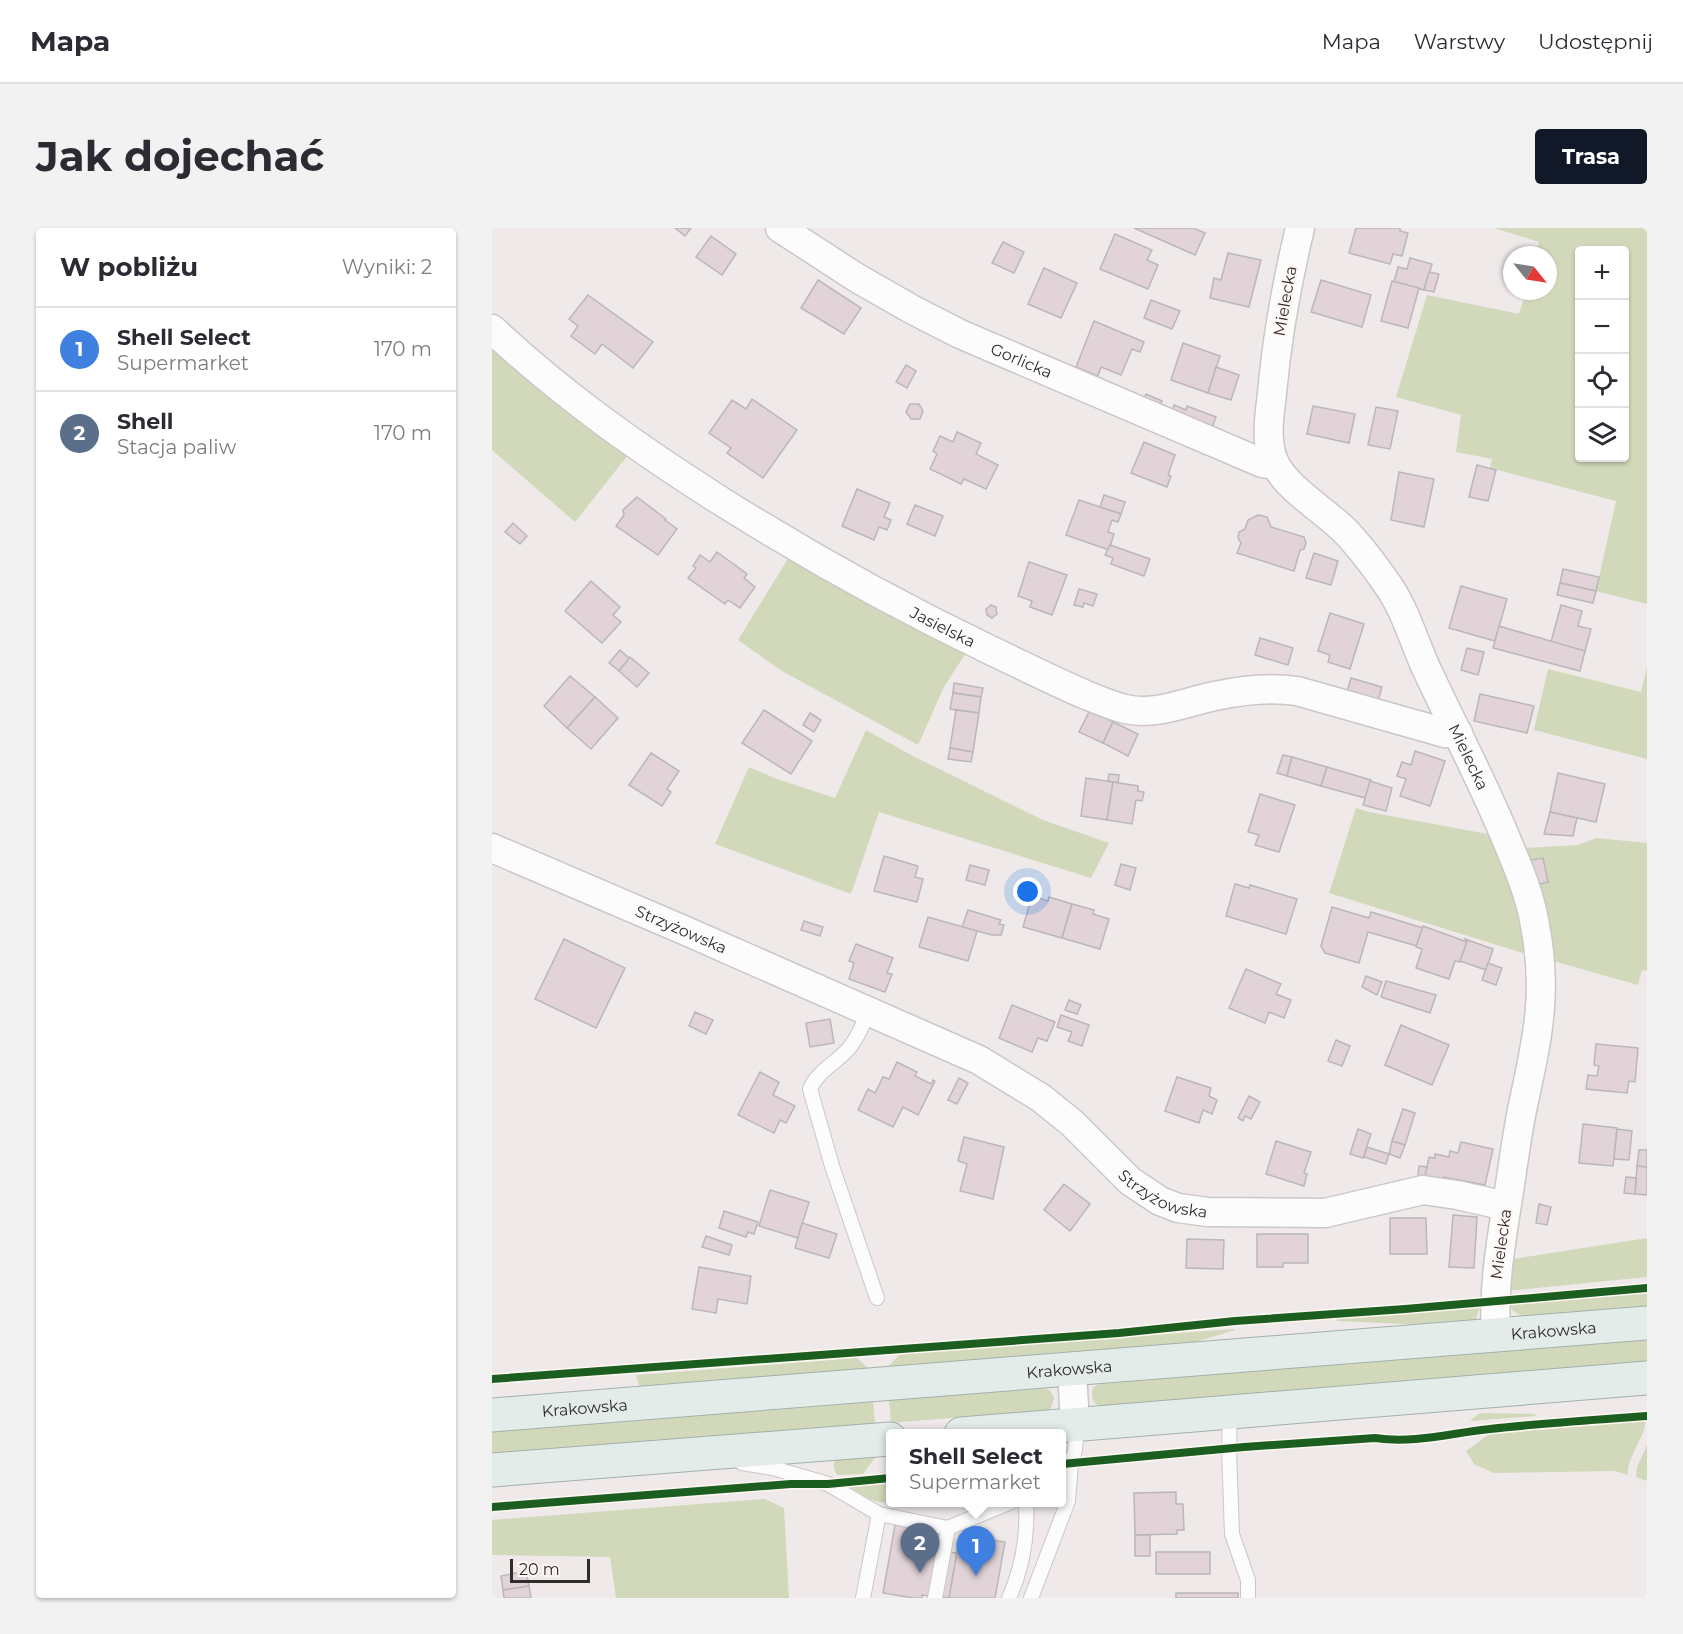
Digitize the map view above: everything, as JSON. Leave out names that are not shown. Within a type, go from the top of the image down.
[{"type":"main road","name":"Krakowska","points":[[492,1415],[1647,1323]]},
{"type":"main road","points":[[1018,1429],[1647,1378]]},
{"type":"main road","points":[[492,1470],[886,1439]]},
{"type":"street","name":"Gorlicka","points":[[780,228],[857,278],[960,334],[1184,431],[1262,463],[1275,465]]},
{"type":"street","name":"Mielecka","points":[[1300,228],[1273,380],[1269,440],[1275,465],[1303,495],[1344,530],[1388,584],[1495,813],[1519,871],[1534,917],[1542,968],[1541,1010],[1516,1142],[1495,1284],[1496,1335]]},
{"type":"street","name":"Jasielska","points":[[492,329],[564,391],[619,434],[749,519],[885,597],[1060,684],[1111,705],[1144,711],[1161,710],[1216,696],[1278,688],[1297,691],[1445,733],[1458,733]]},
{"type":"street","name":"Strzyżowska","points":[[492,848],[979,1060],[1041,1098],[1072,1123],[1130,1181],[1160,1201],[1178,1208],[1208,1212],[1325,1213],[1423,1190],[1506,1206]]},
{"type":"street","points":[[1072,1370],[1075,1424]]},
{"type":"lane","points":[[868,1012],[851,1046],[831,1067],[817,1077],[810,1089],[829,1155],[877,1298]]},
{"type":"lane","points":[[1230,1413],[1229,1467],[1232,1534],[1248,1580],[1248,1598]]},
{"type":"lane","points":[[1066,1506],[1068,1501],[1066,1467],[1076,1447],[1075,1424]]},
{"type":"lane","points":[[684,1455],[773,1467],[828,1484],[879,1514],[948,1528],[1001,1507]]},
{"type":"lane","points":[[1009,1598],[1023,1558],[1027,1525],[1026,1507]]},
{"type":"lane","points":[[1031,1598],[1066,1507]]},
{"type":"lane","points":[[863,1598],[879,1514]]},
{"type":"lane","points":[[935,1598],[948,1528]]},
{"type":"green space","points":[[1494,228],[1647,228],[1647,604],[1596,591],[1616,501],[1490,468],[1492,459],[1456,452],[1461,415],[1396,397],[1427,295],[1519,314],[1523,300],[1557,300],[1557,246],[1538,246],[1539,242]]},
{"type":"green space","points":[[492,337],[632,450],[575,522],[492,450]]},
{"type":"green space","points":[[792,552],[969,648],[944,687],[918,745],[782,671],[738,640]]},
{"type":"green space","points":[[1647,667],[1647,759],[1534,730],[1548,669],[1641,692]]},
{"type":"green space","points":[[866,730],[913,756],[1043,820],[1109,843],[1091,878],[879,812],[851,894],[715,844],[749,767],[835,798]]},
{"type":"green space","points":[[1356,808],[1493,835],[1523,914],[1529,955],[1329,893]]},
{"type":"green space","points":[[1597,838],[1647,843],[1647,971],[1642,970],[1638,985],[1553,961],[1522,848],[1578,845]]},
{"type":"green space","points":[[1647,1238],[1647,1277],[1506,1291],[1507,1260]]},
{"type":"green space","points":[[1647,1293],[1647,1307],[1523,1317],[1513,1311],[1508,1304]]},
{"type":"green space","points":[[1480,1307],[1476,1319],[1470,1322],[1425,1325],[1337,1321],[1336,1319]]},
{"type":"green space","points":[[1234,1329],[1189,1344],[887,1368],[900,1354]]},
{"type":"green space","points":[[1647,1338],[1647,1362],[1100,1407],[1092,1397],[1093,1389],[1100,1384]]},
{"type":"green space","points":[[857,1358],[870,1370],[640,1388],[636,1375]]},
{"type":"green space","points":[[1042,1388],[1050,1390],[1054,1398],[1048,1410],[891,1423],[889,1400]]},
{"type":"green space","points":[[873,1402],[875,1424],[492,1454],[492,1432]]},
{"type":"green space","points":[[1480,1413],[1535,1414],[1536,1416],[1470,1421]]},
{"type":"green space","points":[[1645,1421],[1645,1427],[1631,1460],[1628,1475],[1615,1471],[1494,1473],[1474,1464],[1466,1451],[1488,1435],[1493,1434]]},
{"type":"green space","points":[[1647,1445],[1647,1481],[1636,1477],[1637,1467]]},
{"type":"green space","points":[[877,1455],[863,1474],[837,1475],[834,1469],[834,1462],[838,1458]]},
{"type":"green space","points":[[886,1484],[886,1502],[875,1501],[851,1487]]},
{"type":"green space","points":[[765,1499],[784,1508],[789,1598],[616,1598],[610,1557],[492,1555],[492,1520]]},
{"type":"building","points":[[675,228],[691,228],[685,236]]},
{"type":"building","points":[[1134,228],[1193,228],[1205,233],[1195,255]]},
{"type":"building","points":[[1356,228],[1400,228],[1400,231],[1408,233],[1402,256],[1393,254],[1390,264],[1349,253]]},
{"type":"building","points":[[1115,234],[1152,250],[1147,260],[1158,265],[1148,289],[1100,269]]},
{"type":"building","points":[[711,236],[736,254],[722,275],[696,257]]},
{"type":"building","points":[[1003,242],[1024,252],[1014,273],[992,263]]},
{"type":"building","points":[[1228,253],[1261,260],[1249,307],[1210,298],[1214,278],[1221,280]]},
{"type":"building","points":[[1410,258],[1432,264],[1424,290],[1394,282],[1398,267],[1407,269]]},
{"type":"building","points":[[1044,268],[1077,283],[1061,318],[1028,304]]},
{"type":"building","points":[[1429,272],[1439,274],[1434,292],[1424,290]]},
{"type":"building","points":[[818,280],[861,308],[844,334],[801,308]]},
{"type":"building","points":[[1321,280],[1371,295],[1362,327],[1311,312]]},
{"type":"building","points":[[1392,281],[1419,288],[1408,328],[1381,321]]},
{"type":"building","points":[[588,295],[653,342],[633,368],[602,344],[595,354],[571,336],[578,326],[569,319]]},
{"type":"building","points":[[1151,300],[1180,311],[1172,329],[1144,318]]},
{"type":"building","points":[[1094,321],[1144,342],[1140,352],[1132,349],[1121,375],[1101,367],[1098,376],[1076,367]]},
{"type":"building","points":[[1183,343],[1220,356],[1208,393],[1171,380]]},
{"type":"building","points":[[906,365],[916,371],[907,388],[896,382]]},
{"type":"building","points":[[1216,367],[1239,375],[1231,400],[1208,393]]},
{"type":"building","points":[[1146,394],[1162,401],[1158,412],[1141,405]]},
{"type":"building","points":[[752,399],[797,430],[763,478],[727,453],[731,448],[709,433],[732,400],[746,409]]},
{"type":"building","points":[[910,404],[919,404],[923,411],[920,419],[911,419],[906,412]]},
{"type":"building","points":[[1174,405],[1186,410],[1187,406],[1216,417],[1210,433],[1170,418]]},
{"type":"building","points":[[1313,406],[1355,414],[1349,443],[1307,434]]},
{"type":"building","points":[[1376,407],[1398,411],[1390,449],[1368,445]]},
{"type":"building","points":[[957,432],[981,443],[976,454],[998,465],[986,489],[964,479],[961,484],[930,469],[937,454],[933,451],[940,436],[953,442]]},
{"type":"building","points":[[1144,442],[1175,455],[1168,475],[1171,476],[1167,487],[1131,473]]},
{"type":"building","points":[[1477,465],[1496,470],[1488,501],[1469,497]]},
{"type":"building","points":[[1399,472],[1434,479],[1424,527],[1391,520]]},
{"type":"building","points":[[857,489],[890,503],[884,517],[891,520],[887,530],[879,527],[874,540],[842,526]]},
{"type":"building","points":[[1104,495],[1125,502],[1121,514],[1100,507]]},
{"type":"building","points":[[637,497],[677,529],[658,555],[616,526],[624,515],[623,510]]},
{"type":"building","points":[[1079,500],[1121,514],[1118,522],[1112,520],[1108,532],[1114,534],[1109,550],[1066,535]]},
{"type":"building","points":[[915,505],[943,516],[935,536],[907,524]]},
{"type":"building","points":[[1258,515],[1267,517],[1271,527],[1304,537],[1306,543],[1304,549],[1300,550],[1294,571],[1237,553],[1241,543],[1238,538],[1239,532],[1245,529],[1248,520]]},
{"type":"building","points":[[513,523],[527,536],[520,544],[505,532]]},
{"type":"building","points":[[1110,545],[1150,559],[1144,576],[1111,564],[1113,558],[1105,555]]},
{"type":"building","points":[[717,552],[747,574],[744,578],[755,587],[740,608],[728,600],[725,604],[688,578],[696,568],[693,566],[700,555],[710,562]]},
{"type":"building","points":[[1314,553],[1338,561],[1331,585],[1306,578]]},
{"type":"building","points":[[1029,562],[1067,575],[1052,615],[1030,607],[1032,601],[1018,596]]},
{"type":"building","points":[[1563,569],[1599,577],[1596,591],[1560,583]]},
{"type":"building","points":[[591,581],[620,607],[613,615],[621,622],[602,643],[565,611]]},
{"type":"building","points":[[1560,583],[1596,591],[1593,603],[1557,595]]},
{"type":"building","points":[[1461,586],[1507,599],[1495,641],[1449,628]]},
{"type":"building","points":[[1079,589],[1097,594],[1093,606],[1084,603],[1083,607],[1074,605]]},
{"type":"building","points":[[991,605],[996,607],[997,614],[992,618],[987,615],[986,609]]},
{"type":"building","points":[[1561,605],[1582,611],[1578,626],[1591,629],[1585,651],[1551,642]]},
{"type":"building","points":[[1330,613],[1364,624],[1350,669],[1328,662],[1330,655],[1318,651]]},
{"type":"building","points":[[1499,626],[1585,651],[1580,671],[1493,648]]},
{"type":"building","points":[[1260,638],[1293,648],[1288,665],[1255,655]]},
{"type":"building","points":[[1467,648],[1484,652],[1478,675],[1461,670]]},
{"type":"building","points":[[620,650],[630,659],[619,671],[609,663]]},
{"type":"building","points":[[630,657],[649,673],[637,687],[619,671]]},
{"type":"building","points":[[570,676],[595,697],[567,728],[544,706]]},
{"type":"building","points":[[1351,678],[1382,687],[1377,704],[1346,695]]},
{"type":"building","points":[[954,683],[983,688],[981,697],[953,693]]},
{"type":"building","points":[[953,693],[981,697],[979,713],[950,709]]},
{"type":"building","points":[[1480,694],[1534,706],[1527,733],[1474,721]]},
{"type":"building","points":[[595,697],[618,718],[591,749],[567,728]]},
{"type":"building","points":[[764,710],[812,741],[791,774],[742,743]]},
{"type":"building","points":[[956,710],[979,713],[973,752],[950,748]]},
{"type":"building","points":[[1090,710],[1113,722],[1103,743],[1079,732]]},
{"type":"building","points":[[810,713],[821,720],[814,732],[803,725]]},
{"type":"building","points":[[1113,722],[1138,734],[1128,756],[1103,743]]},
{"type":"building","points":[[950,748],[973,752],[971,762],[948,759]]},
{"type":"building","points":[[1415,751],[1445,761],[1430,806],[1400,796],[1406,779],[1397,776],[1402,762],[1411,765]]},
{"type":"building","points":[[651,753],[679,771],[667,789],[671,792],[662,806],[629,785]]},
{"type":"building","points":[[1283,755],[1292,757],[1287,776],[1277,773]]},
{"type":"building","points":[[1292,757],[1327,767],[1321,786],[1287,776]]},
{"type":"building","points":[[1327,767],[1371,780],[1365,798],[1321,786]]},
{"type":"building","points":[[1558,773],[1605,784],[1596,822],[1550,812]]},
{"type":"building","points":[[1109,774],[1119,775],[1118,783],[1108,781]]},
{"type":"building","points":[[1086,778],[1113,782],[1107,820],[1081,816]]},
{"type":"building","points":[[1370,781],[1392,788],[1386,811],[1363,805]]},
{"type":"building","points":[[1113,782],[1138,786],[1138,791],[1144,792],[1142,801],[1136,800],[1132,824],[1107,820]]},
{"type":"building","points":[[1260,794],[1295,805],[1279,852],[1255,845],[1259,835],[1248,832]]},
{"type":"building","points":[[1550,812],[1577,818],[1573,836],[1544,834]]},
{"type":"building","points":[[884,856],[918,866],[915,877],[923,879],[917,902],[874,891]]},
{"type":"building","points":[[1543,858],[1548,882],[1537,885],[1531,860]]},
{"type":"building","points":[[1121,864],[1136,868],[1130,890],[1115,885]]},
{"type":"building","points":[[970,865],[989,870],[985,885],[966,880]]},
{"type":"building","points":[[1235,884],[1249,888],[1250,885],[1297,899],[1286,934],[1226,916]]},
{"type":"building","points":[[1032,896],[1048,901],[1049,897],[1072,904],[1062,938],[1023,927]]},
{"type":"building","points":[[1072,904],[1094,910],[1093,914],[1109,919],[1100,949],[1062,938]]},
{"type":"building","points":[[1332,907],[1369,918],[1371,912],[1423,928],[1417,946],[1368,932],[1359,963],[1325,953],[1321,946]]},
{"type":"building","points":[[968,910],[1001,920],[999,924],[1004,925],[1001,935],[992,935],[962,927]]},
{"type":"building","points":[[928,917],[977,931],[968,961],[919,947]]},
{"type":"building","points":[[804,921],[823,927],[820,936],[801,930]]},
{"type":"building","points":[[1423,926],[1467,942],[1460,962],[1455,961],[1449,979],[1416,968],[1422,949],[1416,947]]},
{"type":"building","points":[[564,939],[625,968],[596,1028],[535,999]]},
{"type":"building","points":[[1465,939],[1493,949],[1486,970],[1460,961],[1467,942]]},
{"type":"building","points":[[856,944],[893,958],[887,973],[892,974],[885,992],[849,979],[854,963],[849,961]]},
{"type":"building","points":[[1488,963],[1502,968],[1496,985],[1482,980]]},
{"type":"building","points":[[1246,969],[1281,984],[1276,994],[1291,1000],[1284,1018],[1269,1012],[1265,1023],[1229,1008]]},
{"type":"building","points":[[1366,976],[1382,982],[1377,995],[1362,987]]},
{"type":"building","points":[[1386,981],[1436,995],[1430,1013],[1381,997]]},
{"type":"building","points":[[1069,1000],[1081,1005],[1077,1014],[1065,1010]]},
{"type":"building","points":[[1012,1005],[1055,1022],[1047,1041],[1038,1038],[1032,1052],[999,1038]]},
{"type":"building","points":[[695,1012],[713,1020],[706,1034],[689,1026]]},
{"type":"building","points":[[1061,1015],[1089,1025],[1082,1046],[1068,1041],[1072,1032],[1057,1027]]},
{"type":"building","points":[[830,1019],[834,1043],[810,1047],[806,1023]]},
{"type":"building","points":[[1401,1025],[1449,1045],[1432,1085],[1385,1065]]},
{"type":"building","points":[[1336,1040],[1350,1046],[1342,1066],[1328,1061]]},
{"type":"building","points":[[1596,1044],[1638,1048],[1635,1082],[1629,1081],[1627,1093],[1586,1089],[1588,1075],[1597,1076],[1599,1066],[1594,1065]]},
{"type":"building","points":[[897,1062],[917,1072],[915,1076],[931,1084],[933,1080],[935,1081],[918,1115],[903,1107],[893,1127],[858,1110],[868,1089],[875,1093],[883,1077],[889,1079]]},
{"type":"building","points":[[760,1072],[779,1082],[773,1095],[795,1106],[786,1123],[780,1120],[774,1133],[738,1115]]},
{"type":"building","points":[[1177,1077],[1211,1088],[1209,1096],[1217,1100],[1212,1114],[1203,1110],[1199,1123],[1165,1111]]},
{"type":"building","points":[[959,1078],[968,1083],[957,1104],[948,1100]]},
{"type":"building","points":[[1249,1096],[1260,1102],[1251,1119],[1245,1116],[1243,1121],[1238,1118]]},
{"type":"building","points":[[1403,1109],[1415,1113],[1405,1145],[1392,1141]]},
{"type":"building","points":[[1583,1124],[1617,1128],[1613,1166],[1579,1163]]},
{"type":"building","points":[[1358,1129],[1371,1134],[1363,1158],[1350,1154]]},
{"type":"building","points":[[1617,1129],[1632,1131],[1629,1160],[1614,1159]]},
{"type":"building","points":[[964,1137],[1004,1147],[993,1199],[960,1191],[967,1164],[958,1161]]},
{"type":"building","points":[[1276,1141],[1311,1152],[1304,1173],[1307,1174],[1304,1186],[1266,1174]]},
{"type":"building","points":[[1392,1141],[1405,1145],[1400,1158],[1389,1154]]},
{"type":"building","points":[[1461,1142],[1493,1149],[1485,1185],[1444,1177],[1443,1180],[1425,1176],[1429,1157],[1435,1158],[1435,1154],[1449,1157],[1450,1151],[1458,1153]]},
{"type":"building","points":[[1367,1147],[1389,1154],[1386,1164],[1364,1157]]},
{"type":"building","points":[[1639,1150],[1647,1150],[1647,1167],[1637,1166]]},
{"type":"building","points":[[1419,1166],[1427,1167],[1425,1176],[1418,1175]]},
{"type":"building","points":[[1637,1166],[1647,1167],[1647,1195],[1635,1194]]},
{"type":"building","points":[[1626,1177],[1636,1178],[1635,1194],[1624,1193]]},
{"type":"building","points":[[1064,1184],[1090,1204],[1070,1231],[1044,1210]]},
{"type":"building","points":[[770,1190],[809,1202],[798,1238],[759,1226]]},
{"type":"building","points":[[1539,1204],[1551,1207],[1547,1225],[1536,1223]]},
{"type":"building","points":[[724,1211],[758,1222],[754,1234],[748,1232],[746,1237],[719,1228]]},
{"type":"building","points":[[1453,1215],[1477,1217],[1474,1268],[1449,1267]]},
{"type":"building","points":[[1390,1218],[1426,1218],[1427,1254],[1390,1254]]},
{"type":"building","points":[[802,1223],[837,1234],[829,1258],[795,1248]]},
{"type":"building","points":[[1257,1234],[1308,1234],[1308,1263],[1283,1263],[1283,1267],[1257,1267]]},
{"type":"building","points":[[706,1236],[732,1245],[729,1255],[702,1247]]},
{"type":"building","points":[[1187,1239],[1224,1240],[1223,1269],[1186,1268]]},
{"type":"building","points":[[699,1267],[751,1276],[747,1304],[718,1299],[716,1313],[692,1309]]},
{"type":"building","points":[[1176,1492],[1176,1504],[1183,1504],[1184,1530],[1177,1530],[1177,1534],[1135,1535],[1134,1493]]},
{"type":"building","points":[[897,1514],[935,1521],[931,1549],[957,1553],[949,1598],[922,1595],[922,1598],[913,1598],[883,1593]]},
{"type":"building","points":[[960,1535],[1005,1542],[995,1598],[949,1598]]},
{"type":"building","points":[[1135,1535],[1150,1535],[1150,1556],[1135,1556]]},
{"type":"building","points":[[1156,1552],[1210,1552],[1210,1574],[1156,1574]]},
{"type":"building","points":[[526,1571],[529,1586],[503,1590],[501,1576]]},
{"type":"building","points":[[529,1586],[531,1598],[504,1598],[503,1590]]},
{"type":"building","points":[[1176,1593],[1238,1593],[1238,1598],[1176,1598]]},
{"type":"cycle path","points":[[492,1379],[1119,1333],[1235,1321],[1647,1288]]},
{"type":"cycle path","points":[[1066,1464],[1244,1447],[1375,1438],[1418,1439],[1549,1423],[1647,1416]]},
{"type":"cycle path","points":[[492,1507],[886,1478]]},
{"type":"place","name":"Shell","points":[[920,1573]]},
{"type":"place","name":"Shell Select","points":[[976,1576]]}]
